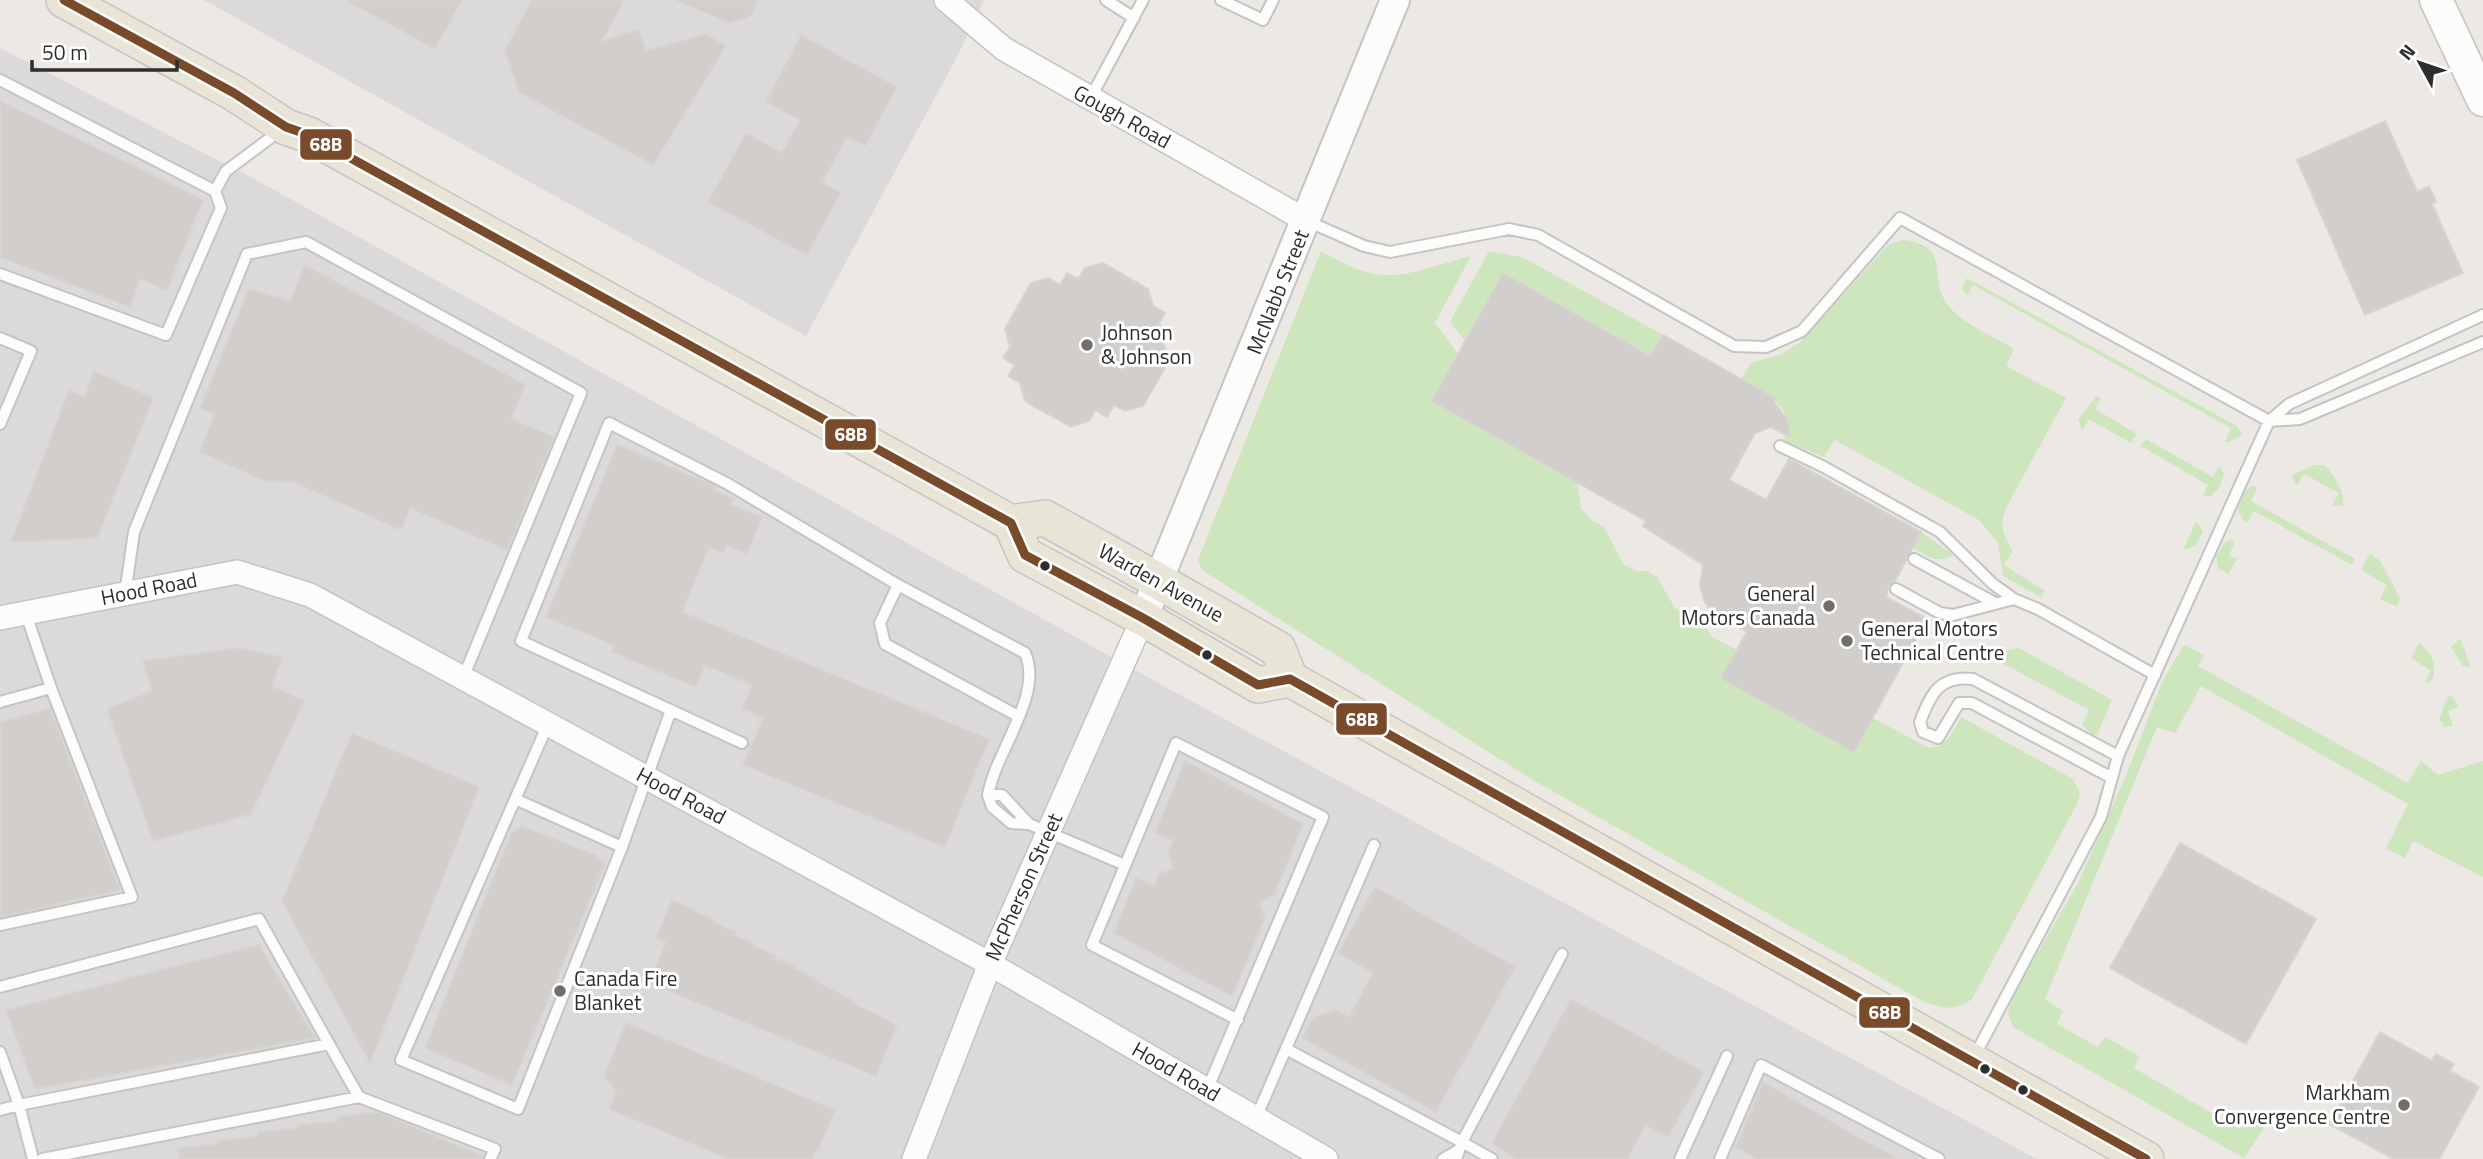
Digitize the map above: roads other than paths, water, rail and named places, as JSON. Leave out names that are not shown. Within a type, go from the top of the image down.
[{"type":"main road","points":[[64,0],[234,93],[286,127],[309,135],[1011,523]]},
{"type":"main road","points":[[2436,0],[2483,100]]},
{"type":"main road","name":"Warden Avenue","points":[[1045,518],[1159,583],[1278,649],[1290,678],[1258,685],[1143,618],[1026,555],[1011,523],[1045,518]]},
{"type":"main road","points":[[1290,678],[2146,1159]]},
{"type":"street","name":"Gough Road","points":[[946,0],[1004,49],[1307,221]]},
{"type":"street","name":"McNabb Street","points":[[1143,618],[1395,0]]},
{"type":"street","name":"Hood Road","points":[[0,618],[25,611],[237,572],[310,595],[990,964],[1326,1159]]},
{"type":"street","name":"McPherson Street","points":[[914,1159],[990,964],[1039,828],[1143,618]]},
{"type":"lane","points":[[1106,0],[1134,18]]},
{"type":"lane","points":[[1090,100],[1143,0]]},
{"type":"lane","points":[[1221,0],[1262,20],[1273,0]]},
{"type":"lane","points":[[0,80],[215,191],[221,208],[166,335],[0,274]]},
{"type":"lane","points":[[215,191],[226,171],[286,127]]},
{"type":"lane","points":[[1307,221],[1364,246],[1390,252],[1509,229],[1538,235],[1734,346],[1766,347],[1802,331],[1900,218],[2269,421],[2300,419],[2483,341]]},
{"type":"lane","points":[[125,594],[134,533],[247,254],[306,242],[581,393],[463,678]]},
{"type":"lane","points":[[1972,1059],[2101,817],[2118,756],[2269,421],[2290,404],[2483,315]]},
{"type":"lane","points":[[0,338],[31,351],[0,424]]},
{"type":"lane","points":[[742,743],[521,641],[609,423],[728,484],[898,585],[1025,653],[1031,666],[1030,690],[992,773],[988,795],[1002,795],[1039,828],[1125,865]]},
{"type":"lane","points":[[1780,446],[1824,467],[1940,532],[1993,584],[2014,599],[2038,609],[2155,674]]},
{"type":"lane","points":[[1914,559],[1996,603]]},
{"type":"lane","points":[[898,585],[880,623],[885,644],[1018,716]]},
{"type":"lane","points":[[1896,589],[1940,612],[1953,615],[2014,599]]},
{"type":"lane","points":[[0,925],[132,897],[51,688],[25,611]]},
{"type":"lane","points":[[2112,778],[1972,702],[1959,704],[1938,738],[1923,732],[1920,722],[1941,684],[1950,678],[1973,679],[2118,756]]},
{"type":"lane","points":[[0,702],[51,688]]},
{"type":"lane","points":[[548,724],[401,1060],[518,1109],[621,847],[671,710]]},
{"type":"lane","points":[[1207,1090],[1238,1020],[1323,817],[1176,743],[1092,946],[1238,1020]]},
{"type":"lane","points":[[515,799],[621,847]]},
{"type":"lane","points":[[1256,1118],[1374,845]]},
{"type":"lane","points":[[0,987],[259,919],[359,1097]]},
{"type":"lane","points":[[1443,1159],[1458,1151],[1562,954]]},
{"type":"lane","points":[[0,1110],[329,1044]]},
{"type":"lane","points":[[1286,1049],[1458,1151],[1492,1159]]},
{"type":"lane","points":[[0,1052],[19,1105],[33,1159]]},
{"type":"lane","points":[[1680,1159],[1727,1056]]},
{"type":"lane","points":[[1720,1159],[1761,1065],[1939,1159]]},
{"type":"lane","points":[[42,1159],[359,1097],[495,1149],[490,1159]]},
{"type":"place","name":"Johnson & Johnson","points":[[1087,345]]},
{"type":"place","name":"General Motors Canada","points":[[1829,606]]},
{"type":"place","name":"General Motors Technical Centre","points":[[1847,641]]},
{"type":"place","name":"Canada Fire Blanket","points":[[560,991]]},
{"type":"place","name":"Markham Convergence Centre","points":[[2404,1105]]}]
